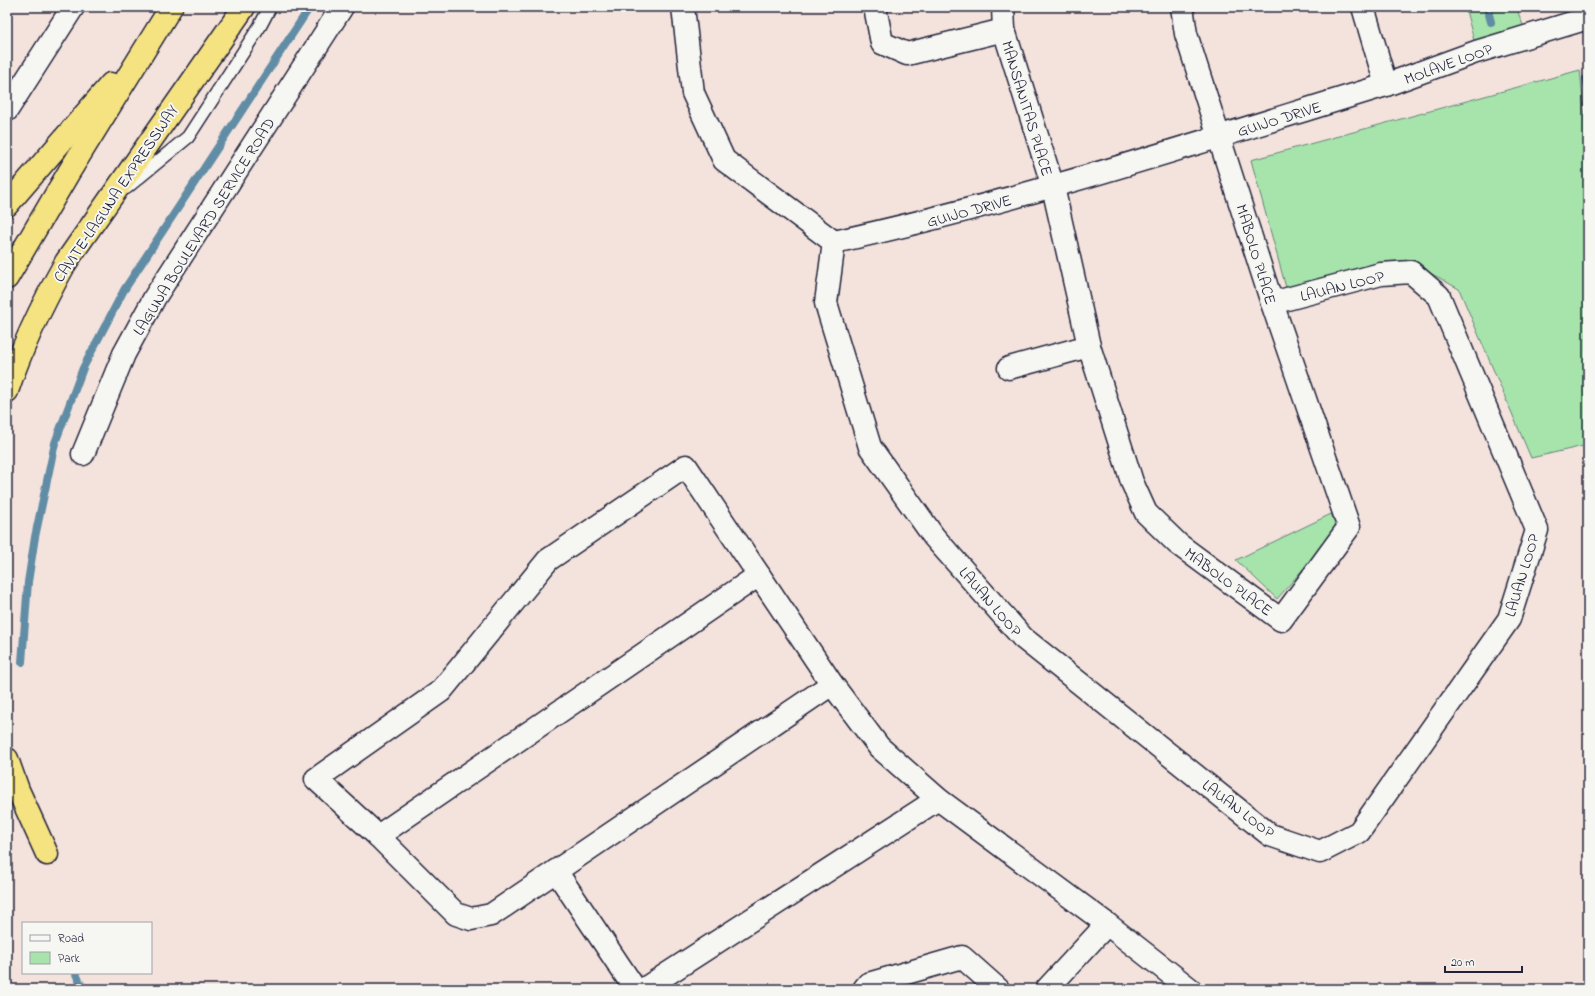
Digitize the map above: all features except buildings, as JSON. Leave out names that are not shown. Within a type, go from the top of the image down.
[{"type":"highway","points":[[7,278],[152,36],[171,7]]},
{"type":"highway","name":"CAVITE–LAGUNA EXPRESSWAY","points":[[7,391],[16,365],[48,294],[66,262],[244,7]]},
{"type":"highway","points":[[7,205],[152,36]]},
{"type":"highway","points":[[7,759],[18,790],[47,854]]},
{"type":"street","points":[[7,110],[73,7]]},
{"type":"street","name":"LAGUNA BOULEVARD SERVICE ROAD","points":[[83,454],[124,354],[145,314],[342,7]]},
{"type":"street","points":[[683,7],[693,93],[724,160],[834,242]]},
{"type":"street","name":"MANSANITAS PLACE","points":[[875,7],[882,43],[907,54],[1004,30]]},
{"type":"street","name":"MANSANITAS PLACE","points":[[1002,7],[1004,30],[1053,187]]},
{"type":"street","points":[[1182,7],[1186,34],[1220,136]]},
{"type":"street","name":"MOLAVE LOOP","points":[[1364,7],[1386,85],[1476,52],[1588,18]]},
{"type":"street","name":"GUIJO DRIVE","points":[[834,242],[924,222],[1053,187],[1386,85]]},
{"type":"street","name":"MABOLO PLACE","points":[[1053,187],[1089,346],[1132,482],[1146,513],[1178,544],[1281,620],[1349,527],[1272,303],[1220,136]]},
{"type":"street","name":"LAUAN LOOP","points":[[834,242],[826,303],[870,447],[934,537],[1023,638],[1270,835],[1320,852],[1359,832],[1509,619],[1537,530],[1439,296],[1411,272],[1381,274],[1272,303]]},
{"type":"street","points":[[1009,368],[1089,346]]},
{"type":"street","points":[[832,684],[491,915],[470,919],[456,914],[378,836],[316,779],[441,691],[548,560],[686,466],[832,684],[879,747],[938,799],[1107,924],[1190,989]]},
{"type":"street","points":[[378,836],[759,575]]},
{"type":"street","points":[[644,989],[938,799]]},
{"type":"street","points":[[556,871],[635,989]]},
{"type":"street","points":[[1047,989],[1107,924]]},
{"type":"street","points":[[864,989],[868,984],[962,958],[998,989]]},
{"type":"lane","points":[[109,201],[188,137],[260,26],[270,7]]},
{"type":"green space","points":[[1465,7],[1516,7],[1526,33],[1476,48]]},
{"type":"green space","points":[[1580,70],[1588,150],[1588,445],[1531,458],[1459,289],[1414,264],[1288,295],[1251,160]]},
{"type":"green space","points":[[1331,514],[1338,529],[1277,599],[1236,560]]},
{"type":"waterway","points":[[22,662],[28,582],[35,537],[55,443],[83,368],[124,290],[310,7]]},
{"type":"waterway","points":[[1487,7],[1491,22]]},
{"type":"waterway","points":[[1586,79],[1588,87]]},
{"type":"waterway","points":[[76,974],[83,989]]}]
